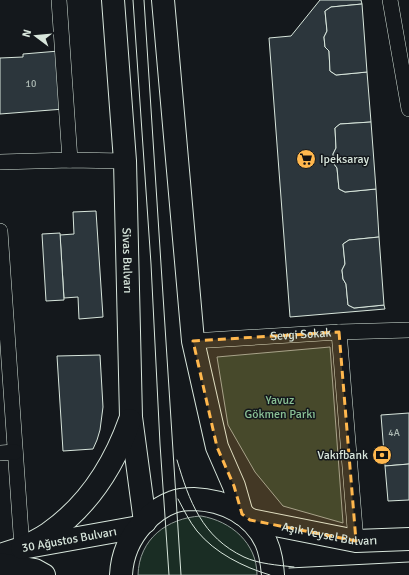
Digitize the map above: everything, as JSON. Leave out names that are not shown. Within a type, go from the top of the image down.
[{"type":"main road","name":"Sivas Bulvarı","points":[[113,0],[125,161],[131,416],[142,524]]},
{"type":"main road","points":[[163,0],[193,341],[216,447],[246,517]]},
{"type":"main road","points":[[22,548],[48,534],[64,522],[92,492],[105,475],[115,456],[131,416]]},
{"type":"main road","points":[[121,575],[124,554],[130,541],[142,524],[164,506],[174,501],[202,499],[228,506],[246,517],[259,531],[266,543],[272,558],[273,575]]},
{"type":"main road","name":"Aşık Veysel Bulvarı","points":[[246,517],[356,541],[409,539]]},
{"type":"main road","name":"30 Ağustos Bulvarı","points":[[0,555],[22,548],[142,524]]},
{"type":"main road","points":[[0,564],[35,570],[44,575]]},
{"type":"street","points":[[59,0],[70,160]]},
{"type":"street","points":[[390,0],[409,109]]},
{"type":"street","points":[[0,162],[70,160],[125,161]]},
{"type":"street","points":[[0,231],[4,343],[15,452],[22,548]]},
{"type":"street","name":"Sevgi Sokak","points":[[193,341],[339,332],[409,330]]},
{"type":"street","points":[[339,332],[356,541]]},
{"type":"street","points":[[0,453],[15,452]]},
{"type":"highlighted area","points":[[339,332],[356,541],[250,520],[242,514],[234,486],[217,447],[193,341]]},
{"type":"green space","name":"Yavuz Gökmen Parkı","points":[[330,347],[343,523],[283,506],[255,472],[228,425],[217,357]]},
{"type":"green space","points":[[201,516],[222,523],[232,528],[240,535],[252,553],[256,563],[257,575],[138,575],[143,551],[149,541],[157,533],[166,526],[177,521]]},
{"type":"building","name":"Ipeksaray","points":[[320,0],[361,0],[362,4],[331,7],[325,11],[327,31],[324,37],[325,47],[329,51],[330,71],[336,75],[367,72],[371,122],[340,124],[335,128],[336,148],[333,154],[334,164],[337,168],[339,189],[345,192],[376,189],[379,237],[349,240],[343,244],[345,264],[342,270],[343,279],[346,284],[348,305],[354,308],[384,305],[385,309],[290,317],[269,38],[291,36]]},
{"type":"building","points":[[362,4],[367,72],[336,75],[330,71],[329,51],[325,47],[324,37],[327,31],[325,11],[331,7]]},
{"type":"building","points":[[59,51],[64,109],[0,114],[0,58],[23,57],[23,54]]},
{"type":"building","points":[[371,122],[376,189],[345,192],[339,189],[337,168],[334,164],[333,154],[336,148],[335,128],[340,124]]},
{"type":"building","points":[[96,211],[103,317],[79,319],[78,297],[64,298],[60,235],[74,234],[73,212]]},
{"type":"building","points":[[60,233],[64,300],[46,301],[42,234]]},
{"type":"building","points":[[379,237],[384,305],[354,308],[348,305],[346,284],[343,279],[342,270],[345,264],[343,244],[349,240]]},
{"type":"building","points":[[100,355],[103,407],[97,440],[93,449],[63,451],[57,356]]},
{"type":"building","points":[[409,413],[409,464],[385,466],[381,415]]},
{"type":"building","points":[[409,464],[409,500],[388,501],[385,466]]},
{"type":"tram line","points":[[133,0],[151,264],[160,444],[169,575]]},
{"type":"tram line","points":[[144,0],[181,575]]},
{"type":"tram line","points":[[177,460],[192,503],[199,516],[218,539],[230,549],[244,557],[268,564],[294,567]]},
{"type":"tram line","points":[[178,499],[194,527],[212,546],[230,558],[250,568],[270,575]]},
{"type":"tram line","points":[[289,568],[409,562]]},
{"type":"place","name":"Ipeksaray","points":[[306,159]]},
{"type":"place","name":"Vakıfbank","points":[[382,455]]}]
